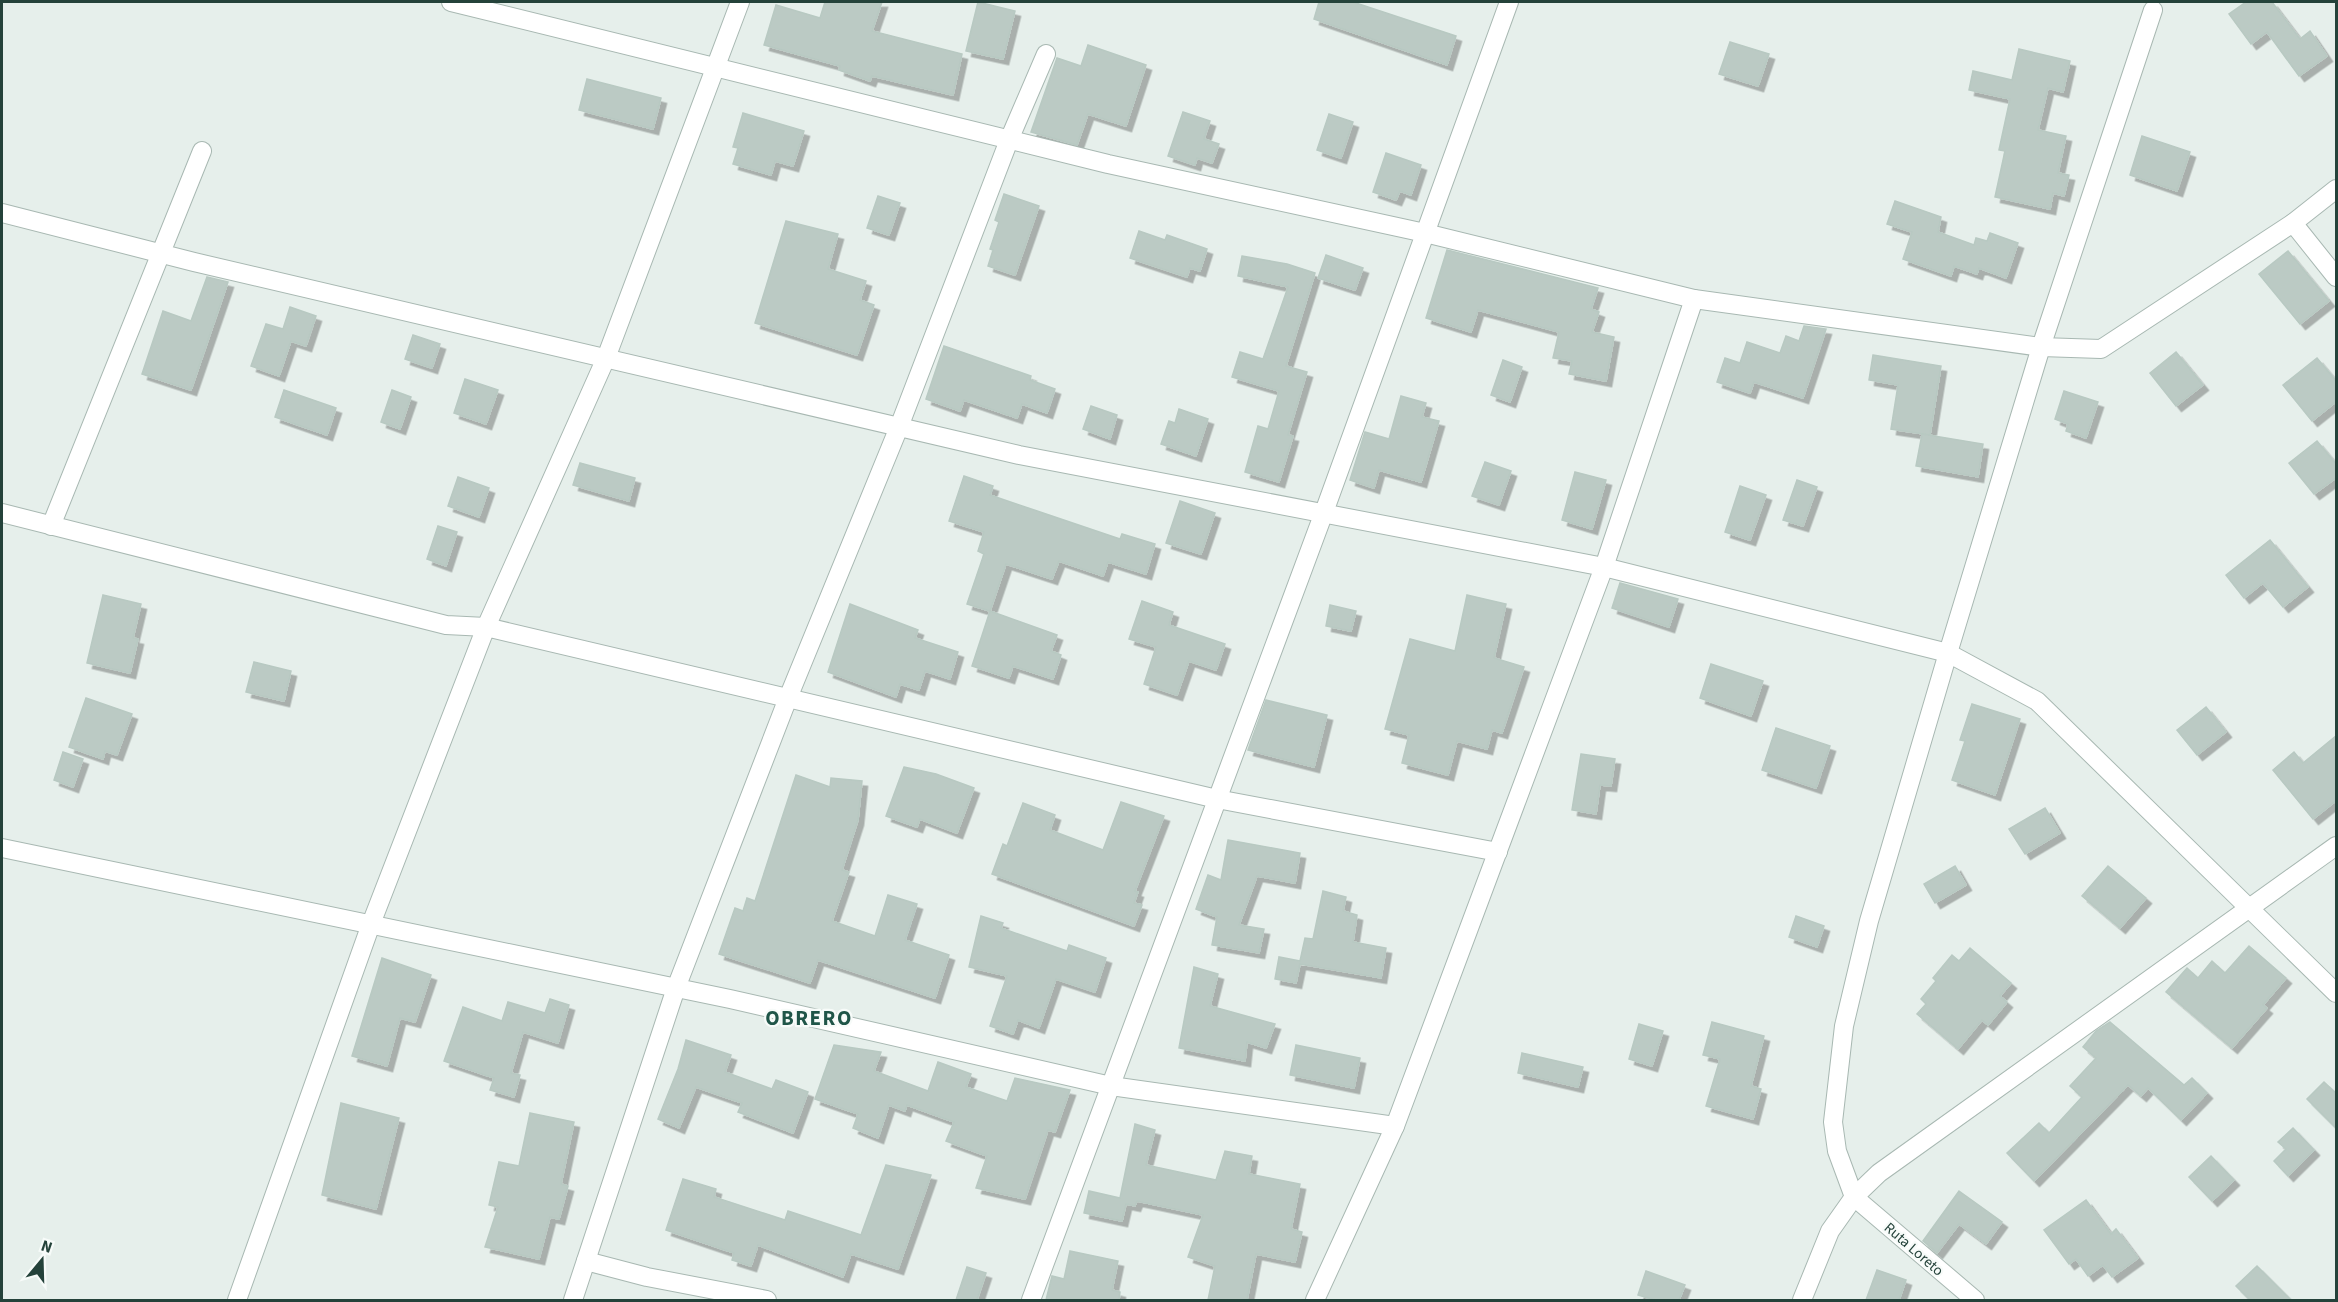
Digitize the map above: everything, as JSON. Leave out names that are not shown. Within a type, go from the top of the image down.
[{"type":"street","points":[[451,2],[1009,140],[1425,233],[1694,299],[2041,348],[2101,349],[2293,223],[2337,189]]},
{"type":"street","points":[[237,1300],[372,924],[486,627],[606,358],[740,2]]},
{"type":"street","points":[[1031,1300],[1323,515],[1509,2]]},
{"type":"street","points":[[1854,1197],[1837,1151],[1833,1122],[1845,1026],[1869,921],[2041,348],[2153,10]]},
{"type":"street","points":[[573,1300],[676,988],[788,698],[899,427],[1009,140],[1046,54]]},
{"type":"street","points":[[51,526],[201,152]]},
{"type":"street","points":[[2,213],[160,254],[1019,455],[1604,567],[1948,653],[2037,701],[2337,993]]},
{"type":"street","points":[[2293,223],[2337,277]]},
{"type":"street","points":[[1315,1300],[1395,1126],[1604,567],[1694,299]]},
{"type":"street","points":[[2,513],[446,626],[486,627],[1217,799],[1498,852]]},
{"type":"street","points":[[1802,1300],[1830,1231],[1854,1197],[1879,1173],[2337,846]]},
{"type":"street","points":[[2,848],[676,988],[1111,1086],[1395,1126]]},
{"type":"street","name":"Ruta Loreto","points":[[1854,1197],[1974,1300]]},
{"type":"street","points":[[586,1261],[647,1277],[767,1300]]},
{"type":"building","points":[[825,2],[882,2],[872,31],[962,54],[953,95],[872,76],[870,81],[839,70],[840,66],[764,45],[776,5],[820,18]]},
{"type":"building","points":[[978,2],[1015,11],[1003,59],[966,51]]},
{"type":"building","points":[[1319,2],[1353,2],[1456,36],[1447,65],[1314,19]]},
{"type":"building","points":[[2246,2],[2272,2],[2300,39],[2310,31],[2327,56],[2299,76],[2267,32],[2251,44],[2229,14]]},
{"type":"building","points":[[1730,42],[1769,54],[1758,86],[1719,74]]},
{"type":"building","points":[[1088,45],[1146,65],[1126,126],[1088,114],[1077,145],[1031,132],[1057,58],[1081,66]]},
{"type":"building","points":[[2019,49],[2070,61],[2063,92],[2048,88],[2038,130],[2066,136],[2058,173],[2069,175],[2064,196],[2053,193],[2050,209],[1995,197],[2005,151],[1999,150],[2010,99],[1969,90],[1973,71],[2012,80]]},
{"type":"building","points":[[587,79],[661,98],[653,129],[579,110]]},
{"type":"building","points":[[1183,112],[1210,121],[1204,139],[1219,144],[1212,163],[1197,158],[1195,165],[1168,156]]},
{"type":"building","points":[[743,113],[804,131],[793,166],[775,161],[771,175],[733,164],[738,148],[733,147]]},
{"type":"building","points":[[1329,114],[1353,122],[1341,158],[1317,150]]},
{"type":"building","points":[[2142,136],[2190,152],[2177,191],[2130,175]]},
{"type":"building","points":[[1386,153],[1421,165],[1411,195],[1400,191],[1396,200],[1373,192]]},
{"type":"building","points":[[1004,194],[1039,206],[1015,275],[988,266],[993,250],[990,249],[999,222],[995,220]]},
{"type":"building","points":[[878,196],[900,203],[889,235],[867,228]]},
{"type":"building","points":[[1895,201],[1941,217],[1938,232],[1974,245],[1976,238],[1987,241],[1990,233],[2018,243],[2006,278],[1979,268],[1977,274],[1954,266],[1951,276],[1903,259],[1912,232],[1887,224]]},
{"type":"building","points":[[786,221],[838,234],[828,269],[866,281],[860,300],[874,305],[857,355],[755,323]]},
{"type":"building","points":[[1139,231],[1165,240],[1167,235],[1207,249],[1200,271],[1190,268],[1187,277],[1130,258]]},
{"type":"building","points":[[1447,250],[1598,288],[1591,309],[1599,312],[1592,332],[1614,337],[1606,381],[1569,374],[1572,361],[1553,358],[1559,332],[1478,310],[1471,332],[1426,318]]},
{"type":"building","points":[[2288,251],[2329,301],[2300,324],[2259,274]]},
{"type":"building","points":[[1326,255],[1363,268],[1355,290],[1318,278]]},
{"type":"building","points":[[1242,256],[1287,264],[1315,273],[1286,366],[1307,372],[1288,435],[1293,436],[1279,482],[1245,472],[1258,426],[1268,429],[1279,391],[1232,377],[1240,352],[1263,359],[1288,287],[1238,276]]},
{"type":"building","points":[[207,277],[228,282],[191,390],[142,374],[163,311],[191,321]]},
{"type":"building","points":[[290,307],[316,316],[306,346],[291,341],[279,376],[251,366],[266,324],[283,329]]},
{"type":"building","points":[[1804,326],[1826,329],[1803,398],[1754,382],[1750,393],[1717,382],[1725,358],[1740,363],[1747,342],[1780,353],[1786,336],[1799,341]]},
{"type":"building","points":[[413,335],[440,344],[432,368],[405,359]]},
{"type":"building","points":[[944,346],[1031,376],[1030,380],[1055,389],[1047,413],[1022,404],[1017,418],[964,400],[960,411],[926,399]]},
{"type":"building","points":[[2176,352],[2203,385],[2176,406],[2150,373]]},
{"type":"building","points":[[1873,355],[1941,366],[1930,435],[1891,429],[1898,385],[1869,380]]},
{"type":"building","points":[[2317,358],[2337,382],[2337,401],[2312,421],[2283,385]]},
{"type":"building","points":[[1503,360],[1522,367],[1510,402],[1491,395]]},
{"type":"building","points":[[465,379],[498,390],[486,424],[454,413]]},
{"type":"building","points":[[284,390],[336,408],[327,435],[275,417]]},
{"type":"building","points":[[392,390],[411,397],[400,429],[381,422]]},
{"type":"building","points":[[2064,391],[2098,402],[2086,438],[2066,431],[2068,424],[2055,419]]},
{"type":"building","points":[[1401,396],[1426,403],[1422,417],[1439,421],[1421,482],[1379,470],[1374,488],[1350,480],[1365,432],[1389,439]]},
{"type":"building","points":[[1091,406],[1117,415],[1110,439],[1083,429]]},
{"type":"building","points":[[1179,409],[1208,419],[1196,456],[1161,444],[1169,421],[1175,423]]},
{"type":"building","points":[[1922,434],[1983,444],[1978,477],[1916,466]]},
{"type":"building","points":[[2317,441],[2337,465],[2337,477],[2314,494],[2289,463]]},
{"type":"building","points":[[1485,462],[1511,471],[1499,505],[1472,496]]},
{"type":"building","points":[[580,463],[635,478],[629,501],[573,485]]},
{"type":"building","points":[[1575,472],[1606,480],[1592,529],[1562,520]]},
{"type":"building","points":[[964,476],[993,486],[990,495],[1120,539],[1122,534],[1155,544],[1146,574],[1108,562],[1103,576],[1059,561],[1052,579],[1006,564],[990,611],[967,604],[984,554],[978,551],[984,532],[949,521]]},
{"type":"building","points":[[458,477],[489,488],[479,517],[448,506]]},
{"type":"building","points":[[1797,480],[1817,487],[1803,526],[1783,520]]},
{"type":"building","points":[[1740,486],[1766,495],[1750,540],[1725,532]]},
{"type":"building","points":[[1180,501],[1215,513],[1201,554],[1166,543]]},
{"type":"building","points":[[438,526],[457,532],[446,566],[427,559]]},
{"type":"building","points":[[2270,540],[2308,587],[2283,607],[2263,583],[2244,598],[2226,575]]},
{"type":"building","points":[[1620,583],[1678,599],[1669,627],[1612,608]]},
{"type":"building","points":[[103,595],[141,604],[133,638],[138,639],[130,673],[87,663]]},
{"type":"building","points":[[1467,595],[1506,604],[1494,658],[1524,667],[1502,733],[1492,730],[1487,749],[1457,741],[1448,775],[1402,763],[1409,735],[1385,729],[1410,639],[1455,651]]},
{"type":"building","points":[[1142,601],[1173,612],[1169,625],[1225,644],[1216,670],[1189,661],[1177,695],[1144,684],[1156,647],[1129,639]]},
{"type":"building","points":[[850,604],[918,630],[915,638],[958,652],[950,679],[925,671],[919,690],[900,684],[896,697],[828,672]]},
{"type":"building","points":[[1330,605],[1356,611],[1351,631],[1326,626]]},
{"type":"building","points":[[990,611],[1057,635],[1051,651],[1061,655],[1053,679],[1013,666],[1009,678],[972,666]]},
{"type":"building","points":[[254,662],[291,671],[284,701],[246,692]]},
{"type":"building","points":[[1711,664],[1763,681],[1751,716],[1700,698]]},
{"type":"building","points":[[86,698],[132,714],[117,755],[105,751],[103,759],[69,747]]},
{"type":"building","points":[[1266,700],[1327,715],[1314,767],[1248,750]]},
{"type":"building","points":[[1972,704],[2020,719],[1995,795],[1952,780],[1965,741],[1960,740]]},
{"type":"building","points":[[2206,707],[2226,732],[2197,755],[2177,730]]},
{"type":"building","points":[[1776,728],[1830,746],[1816,788],[1762,770]]},
{"type":"building","points":[[2337,735],[2337,800],[2313,819],[2273,770],[2294,752],[2303,763]]},
{"type":"building","points":[[63,752],[83,759],[73,787],[54,780]]},
{"type":"building","points":[[1581,754],[1615,759],[1611,786],[1600,785],[1596,814],[1572,810]]},
{"type":"building","points":[[904,767],[936,774],[974,788],[957,833],[920,819],[917,827],[886,816]]},
{"type":"building","points":[[796,775],[830,787],[831,778],[862,781],[858,820],[842,870],[849,872],[832,921],[875,936],[888,895],[917,904],[905,940],[949,955],[935,998],[818,960],[810,983],[719,954],[735,908],[743,911],[747,898],[755,901]]},
{"type":"building","points":[[1121,802],[1164,816],[1135,891],[1138,892],[1134,903],[1142,905],[1134,926],[992,874],[1003,844],[1007,846],[1023,803],[1055,815],[1050,830],[1103,850]]},
{"type":"building","points":[[2045,808],[2060,833],[2025,854],[2009,829]]},
{"type":"building","points":[[1228,840],[1300,853],[1295,883],[1257,876],[1239,925],[1264,929],[1259,953],[1212,945],[1217,917],[1196,909],[1208,875],[1221,880]]},
{"type":"building","points":[[1955,866],[1966,885],[1935,903],[1924,884]]},
{"type":"building","points":[[2108,866],[2146,898],[2120,928],[2082,896]]},
{"type":"building","points":[[1323,891],[1346,897],[1343,911],[1357,915],[1353,942],[1386,948],[1381,978],[1300,964],[1296,983],[1275,979],[1279,957],[1300,961],[1305,938],[1313,939]]},
{"type":"building","points":[[981,916],[1003,923],[1001,928],[1067,951],[1069,945],[1106,958],[1095,992],[1056,979],[1039,1028],[1018,1020],[1013,1034],[990,1026],[1007,976],[969,967]]},
{"type":"building","points":[[1796,916],[1824,926],[1817,947],[1789,937]]},
{"type":"building","points":[[2249,946],[2286,978],[2263,1005],[2267,1008],[2232,1048],[2166,992],[2187,968],[2198,978],[2212,961],[2225,973]]},
{"type":"building","points":[[1970,948],[2011,983],[2000,996],[2007,1002],[1988,1025],[1982,1020],[1958,1049],[1917,1014],[1926,1004],[1921,999],[1936,981],[1933,978],[1952,955],[1959,961]]},
{"type":"building","points":[[382,958],[431,975],[415,1022],[400,1018],[387,1066],[352,1056]]},
{"type":"building","points":[[1194,967],[1218,974],[1210,1006],[1275,1024],[1266,1048],[1247,1042],[1245,1061],[1179,1048]]},
{"type":"building","points":[[550,999],[569,1005],[558,1043],[523,1032],[511,1073],[520,1075],[514,1097],[490,1090],[494,1078],[444,1061],[463,1007],[502,1021],[508,1002],[545,1013]]},
{"type":"building","points":[[1712,1022],[1764,1036],[1751,1086],[1761,1089],[1753,1119],[1706,1106],[1720,1059],[1703,1055]]},
{"type":"building","points":[[2110,1022],[2184,1085],[2192,1078],[2207,1093],[2181,1120],[2148,1088],[2141,1096],[2128,1085],[2034,1181],[2007,1153],[2039,1123],[2049,1133],[2082,1097],[2070,1086],[2096,1058],[2083,1047],[2096,1031]]},
{"type":"building","points":[[1639,1024],[1663,1031],[1652,1066],[1629,1059]]},
{"type":"building","points":[[686,1040],[731,1055],[725,1072],[772,1089],[776,1080],[808,1092],[793,1133],[738,1112],[742,1103],[696,1087],[679,1128],[658,1119],[678,1069]]},
{"type":"building","points":[[834,1045],[881,1052],[874,1071],[928,1091],[938,1062],[971,1074],[966,1087],[1007,1101],[1015,1078],[1070,1090],[1055,1132],[1048,1130],[1025,1199],[976,1188],[987,1156],[946,1141],[954,1122],[907,1105],[905,1111],[889,1105],[878,1138],[853,1128],[858,1114],[815,1099]]},
{"type":"building","points":[[1296,1045],[1360,1058],[1354,1088],[1290,1075]]},
{"type":"building","points":[[1522,1053],[1583,1067],[1578,1087],[1518,1073]]},
{"type":"building","points":[[2324,1082],[2337,1094],[2337,1129],[2307,1099]]},
{"type":"building","points":[[341,1103],[399,1118],[376,1209],[322,1195]]},
{"type":"building","points":[[530,1113],[574,1122],[561,1184],[568,1186],[559,1219],[550,1217],[539,1259],[485,1247],[498,1207],[489,1205],[499,1162],[519,1166]]},
{"type":"building","points":[[1135,1124],[1155,1130],[1146,1165],[1216,1180],[1225,1151],[1252,1156],[1249,1174],[1300,1184],[1291,1229],[1302,1232],[1295,1262],[1256,1254],[1247,1300],[1208,1300],[1215,1266],[1188,1257],[1203,1215],[1137,1201],[1135,1206],[1126,1204],[1122,1221],[1084,1213],[1089,1191],[1120,1198]]},
{"type":"building","points":[[2293,1128],[2314,1150],[2288,1176],[2274,1161],[2286,1149],[2278,1142]]},
{"type":"building","points":[[2211,1156],[2234,1180],[2212,1201],[2189,1177]]},
{"type":"building","points":[[886,1165],[931,1175],[898,1269],[851,1254],[843,1277],[758,1245],[751,1266],[732,1260],[734,1253],[666,1230],[683,1179],[716,1189],[714,1197],[785,1220],[788,1211],[861,1235]]},
{"type":"building","points":[[1959,1191],[2002,1222],[1986,1244],[1959,1224],[1937,1253],[1923,1241]]},
{"type":"building","points":[[2086,1200],[2111,1234],[2116,1229],[2138,1258],[2112,1277],[2103,1265],[2088,1276],[2076,1259],[2069,1264],[2044,1230]]},
{"type":"building","points":[[1070,1251],[1118,1261],[1112,1290],[1120,1292],[1119,1300],[1046,1300],[1052,1276],[1064,1279]]},
{"type":"building","points":[[2257,1266],[2291,1300],[2250,1300],[2236,1286]]},
{"type":"building","points":[[967,1267],[986,1273],[977,1300],[956,1300]]},
{"type":"building","points":[[1877,1270],[1906,1280],[1899,1300],[1866,1300]]},
{"type":"building","points":[[1646,1271],[1685,1285],[1679,1300],[1655,1300],[1638,1295]]},
{"type":"district","name":"OBRERO","points":[[809,1018]]}]
